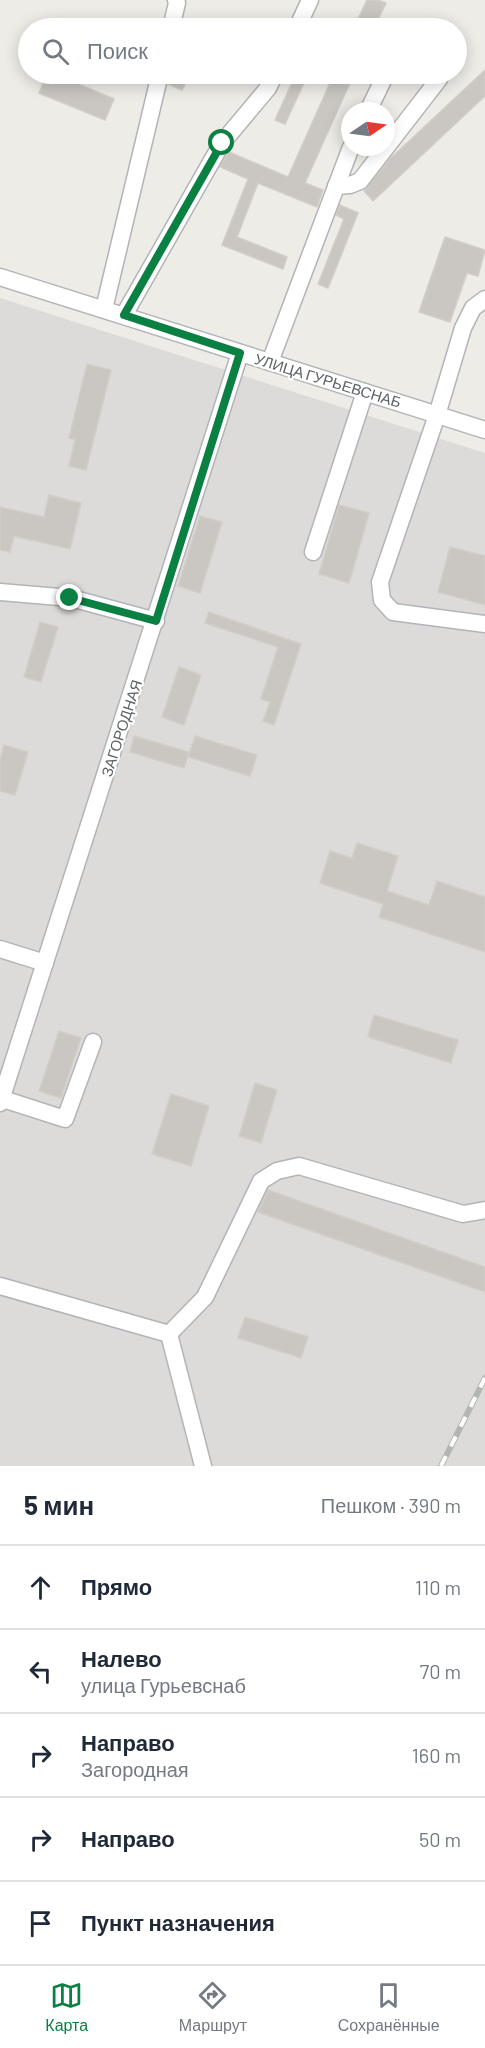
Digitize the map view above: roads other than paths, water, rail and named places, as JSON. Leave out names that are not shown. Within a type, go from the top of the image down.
[{"type":"street","points":[[173,18],[176,0]]},
{"type":"street","points":[[302,18],[310,0]]},
{"type":"street","points":[[104,309],[158,84]]},
{"type":"street","points":[[124,315],[222,143],[270,84]]},
{"type":"street","points":[[372,102],[381,84]]},
{"type":"street","points":[[336,186],[360,181],[435,84]]},
{"type":"street","points":[[270,362],[348,156]]},
{"type":"street","name":"УЛИЦА ГУРЬЕВСНАБ","points":[[0,277],[485,430]]},
{"type":"street","points":[[485,298],[473,308],[463,328],[437,415],[380,582],[382,600],[393,612],[485,624]]},
{"type":"street","name":"ЗАГОРОДНАЯ","points":[[0,1100],[156,621],[240,353]]},
{"type":"street","points":[[313,552],[365,392]]},
{"type":"street","points":[[0,592],[70,598],[156,621]]},
{"type":"street","points":[[0,949],[45,963]]},
{"type":"street","points":[[0,1100],[65,1119],[93,1042]]},
{"type":"street","points":[[169,1334],[205,1297],[261,1182],[277,1171],[299,1166],[463,1214],[485,1210]]},
{"type":"street","points":[[0,1286],[169,1334]]},
{"type":"street","points":[[169,1334],[203,1466]]},
{"type":"railway","points":[[441,1466],[485,1378]]}]
